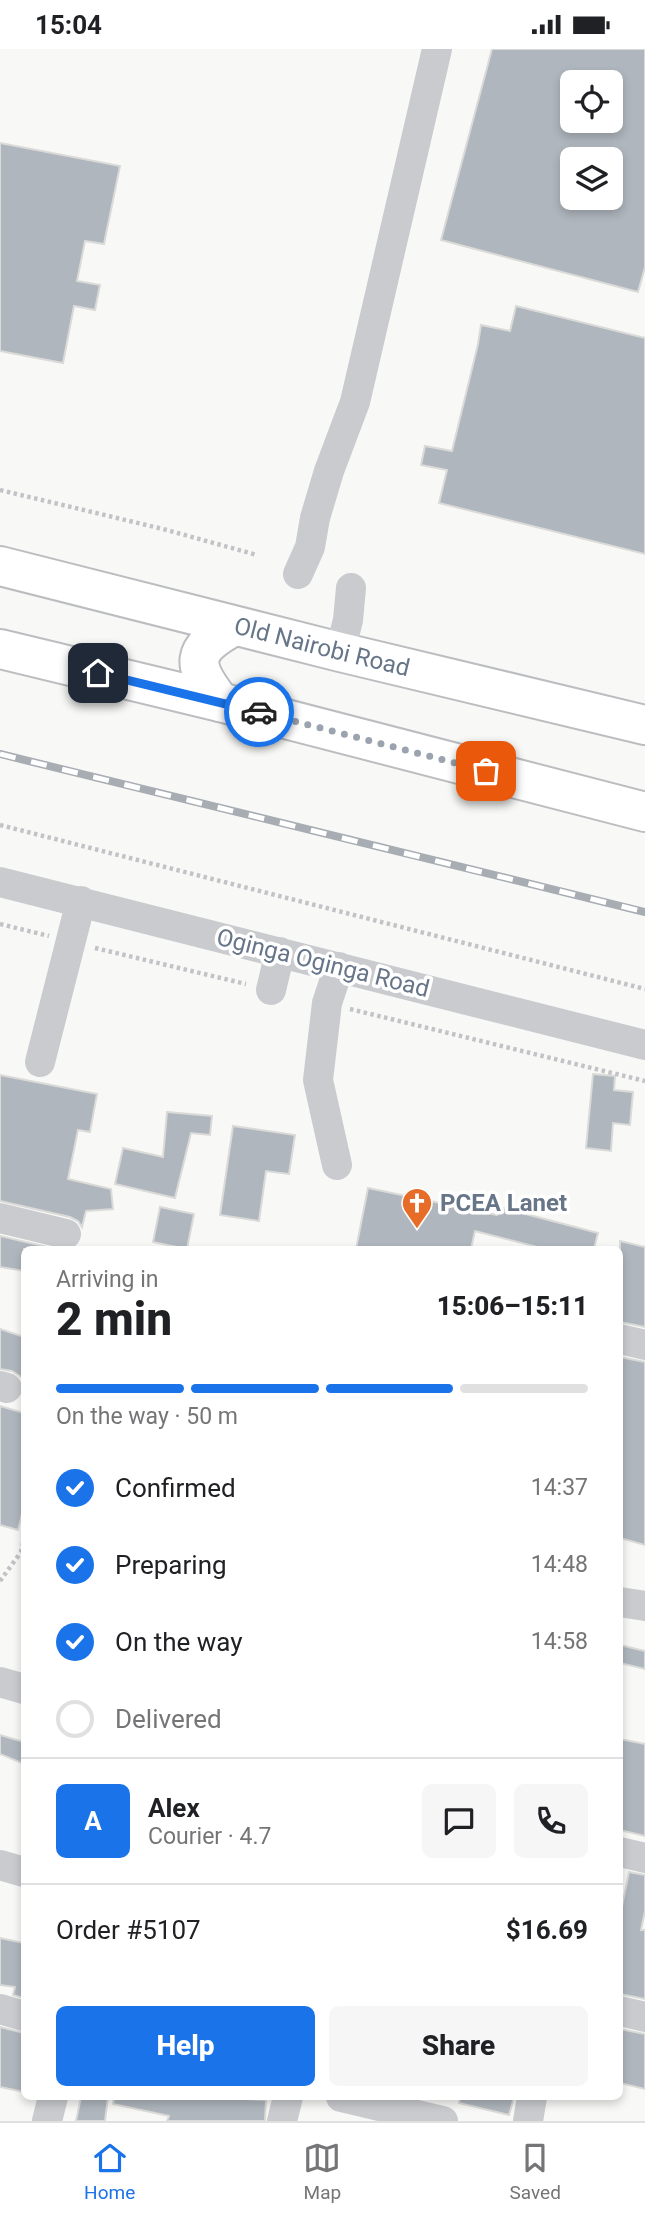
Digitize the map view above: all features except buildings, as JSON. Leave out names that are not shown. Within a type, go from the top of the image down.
[{"type":"highway","name":"Old Nairobi Road","points":[[0,566],[234,626],[645,725]]},
{"type":"highway","points":[[220,702],[200,670],[201,653],[214,637],[234,626]]},
{"type":"highway","points":[[0,649],[220,702],[645,812]]},
{"type":"street","points":[[298,574],[310,547],[315,518],[329,471],[355,402],[437,49]]},
{"type":"street","points":[[340,652],[348,620],[351,588]]},
{"type":"street","name":"Oginga Oginga Road","points":[[0,882],[77,916],[275,973],[335,981],[645,1045]]},
{"type":"street","points":[[40,1062],[77,916]]},
{"type":"street","points":[[335,981],[318,1080],[337,1165]]},
{"type":"street","points":[[0,1219],[66,1234]]},
{"type":"street","points":[[623,1340],[645,1345]]},
{"type":"street","points":[[623,1602],[645,1606]]},
{"type":"street","points":[[0,1682],[21,1688]]},
{"type":"street","points":[[623,1852],[645,1858]]},
{"type":"street","points":[[0,1865],[21,1870]]},
{"type":"street","points":[[0,2009],[21,2014]]},
{"type":"street","points":[[623,2012],[645,2017]]},
{"type":"street","points":[[47,2121],[52,2100]]},
{"type":"street","points":[[282,2121],[287,2100]]},
{"type":"street","points":[[354,2100],[443,2121]]},
{"type":"street","points":[[528,2121],[532,2100]]},
{"type":"path","points":[[0,490],[163,529],[257,555]]},
{"type":"path","points":[[0,825],[645,989]]},
{"type":"path","points":[[0,1581],[21,1552]]},
{"type":"railway","points":[[0,754],[645,912]]},
{"type":"way so far","points":[[259,712],[486,771]]},
{"type":"place","name":"PCEA Lanet","points":[[417,1230]]},
{"type":"route","points":[[98,673],[259,712]]}]
